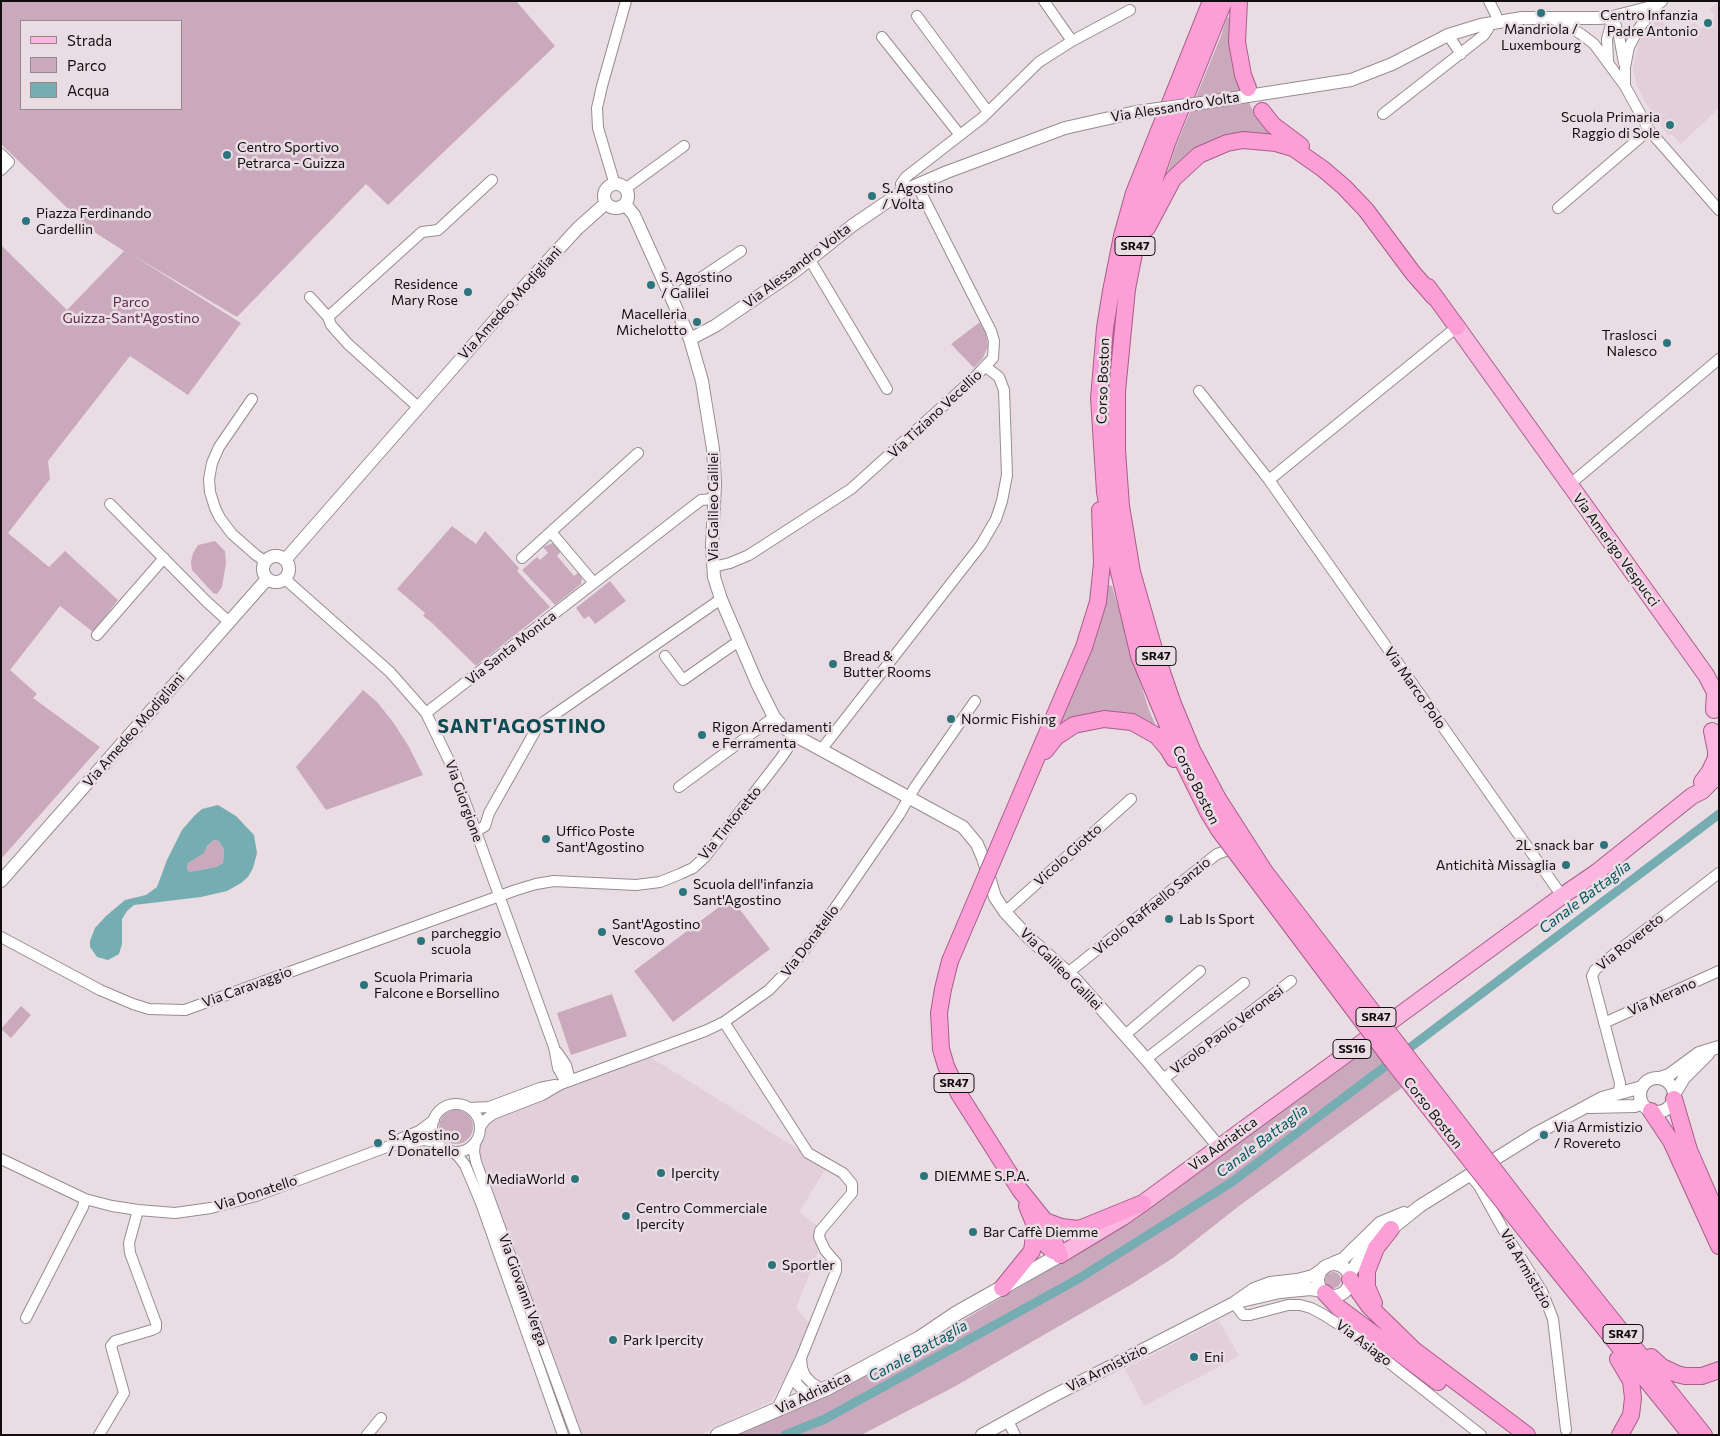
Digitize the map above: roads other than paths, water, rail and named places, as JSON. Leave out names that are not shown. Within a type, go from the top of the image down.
[{"type":"highway","name":"Corso Boston","points":[[1211,1],[1134,193],[1122,236],[1108,309],[1102,355],[1100,398],[1105,492],[1119,572],[1139,656],[1183,762],[1219,830],[1474,1172],[1537,1236],[1605,1311],[1704,1435]]},
{"type":"highway","name":"Corso Boston","points":[[1224,1],[1167,143],[1140,223],[1132,258],[1124,314],[1117,392],[1118,450],[1122,506],[1132,572],[1154,649],[1173,704],[1192,750],[1217,797],[1265,872],[1537,1236],[1573,1291],[1691,1435]]},
{"type":"highway","points":[[1239,1],[1237,42],[1243,76],[1248,88]]},
{"type":"highway","points":[[1262,111],[1273,125],[1343,176],[1372,207],[1417,269],[1434,297]]},
{"type":"highway","points":[[1132,258],[1173,179],[1199,155],[1227,143],[1243,140],[1276,143],[1293,148],[1334,177],[1366,210],[1413,273],[1457,327]]},
{"type":"highway","name":"SR47","points":[[1060,1255],[959,1094],[941,1050],[939,1013],[950,961],[1084,647],[1098,602],[1102,563],[1096,441],[1100,398]]},
{"type":"highway","name":"SR47","points":[[1032,766],[1056,737],[1074,725],[1104,719],[1132,722],[1157,736],[1168,749],[1189,788],[1208,812]]},
{"type":"highway","points":[[1674,1096],[1689,1150],[1719,1219]]},
{"type":"highway","points":[[1647,1107],[1670,1141],[1719,1246]]},
{"type":"highway","points":[[1002,1288],[1032,1251],[1040,1224],[1079,1228],[1143,1203]]},
{"type":"highway","points":[[1379,1316],[1367,1287],[1366,1271],[1376,1248],[1391,1229]]},
{"type":"highway","points":[[1350,1277],[1369,1306],[1414,1350],[1527,1435]]},
{"type":"highway","points":[[1573,1291],[1594,1328],[1623,1366],[1630,1381],[1632,1407],[1627,1424],[1620,1435]]},
{"type":"highway","points":[[1323,1292],[1339,1308],[1508,1435]]},
{"type":"highway","points":[[1605,1311],[1614,1315],[1656,1362],[1669,1371],[1693,1376],[1710,1374],[1719,1370]]},
{"type":"main road","points":[[1457,327],[1569,485]]},
{"type":"main road","name":"Via Amerigo Vespucci","points":[[1569,485],[1713,680],[1716,706]]},
{"type":"main road","name":"SS16","points":[[1716,706],[1711,721],[1716,737]]},
{"type":"main road","name":"Via Adriatica","points":[[1692,796],[1710,771],[1716,758],[1716,737]]},
{"type":"main road","name":"Via Adriatica","points":[[718,1435],[817,1392],[920,1338],[957,1313],[1123,1217],[1597,872],[1702,790],[1719,774]]},
{"type":"street","points":[[626,1],[597,108],[598,128],[620,187],[627,195],[625,204],[616,208],[606,203],[604,197],[609,186],[620,187],[684,146]]},
{"type":"street","points":[[1044,1],[1072,41]]},
{"type":"street","points":[[1383,114],[1484,35],[1496,15],[1489,1]]},
{"type":"street","points":[[1625,67],[1633,37],[1660,1]]},
{"type":"street","name":"Via Alessandro Volta","points":[[690,339],[716,326],[810,260],[852,225],[903,191],[947,172],[1065,128],[1136,112],[1351,80],[1392,64],[1448,34],[1492,23],[1522,18],[1613,17],[1641,10],[1660,1]]},
{"type":"street","name":"Via Alessandro Volta","points":[[903,191],[901,184],[906,177],[988,112],[1039,62],[1072,41],[1130,10]]},
{"type":"street","points":[[917,16],[988,112]]},
{"type":"street","points":[[1549,17],[1567,25],[1594,44],[1625,86],[1649,130],[1719,210]]},
{"type":"street","points":[[1608,61],[1608,39],[1613,17]]},
{"type":"street","points":[[1613,17],[1625,67],[1625,86]]},
{"type":"street","points":[[1448,34],[1461,54]]},
{"type":"street","points":[[882,38],[960,136]]},
{"type":"street","points":[[1558,208],[1649,130]]},
{"type":"street","points":[[1,154],[9,162],[1,170]]},
{"type":"street","points":[[328,317],[422,232],[438,230],[492,180]]},
{"type":"street","name":"Via Tiziano Vecellio","points":[[713,567],[730,563],[749,555],[851,489],[986,367],[994,353],[994,341],[991,331],[917,185]]},
{"type":"street","name":"Via Amedeo Modigliani","points":[[285,560],[530,280],[578,228],[606,203]]},
{"type":"street","name":"Via Galileo Galilei","points":[[625,204],[634,215],[690,339],[702,381],[713,449],[713,567],[721,599],[757,683],[774,716],[783,727],[796,736],[963,827],[971,835],[983,858],[995,897],[1005,912],[1028,937],[1068,972],[1146,1059],[1219,1147]]},
{"type":"street","points":[[671,298],[741,250]]},
{"type":"street","points":[[810,260],[887,389]]},
{"type":"street","points":[[310,297],[348,344],[418,407]]},
{"type":"street","points":[[1269,480],[1457,327]]},
{"type":"street","name":"Via Amerigo Vespucci","points":[[1569,485],[1719,359]]},
{"type":"street","points":[[822,750],[981,545],[996,519],[1007,475],[1004,390],[999,377],[986,367]]},
{"type":"street","name":"Via Marco Polo","points":[[1199,392],[1269,480],[1562,896]]},
{"type":"street","points":[[252,399],[219,447],[212,463],[209,479],[210,492],[214,508],[232,534],[266,562]]},
{"type":"street","points":[[522,558],[638,453]]},
{"type":"street","name":"Via Santa Monica","points":[[426,713],[701,500],[714,499]]},
{"type":"street","points":[[110,504],[206,601],[230,622]]},
{"type":"street","points":[[551,532],[594,583]]},
{"type":"street","points":[[274,557],[285,560],[289,570],[285,579],[276,582],[267,579],[263,570],[266,562],[274,557]]},
{"type":"street","points":[[97,635],[164,558]]},
{"type":"street","name":"Via Amedeo Modigliani","points":[[1,881],[267,579]]},
{"type":"street","name":"Via Giorgione","points":[[285,579],[390,672],[426,713],[454,771],[562,1066],[566,1082]]},
{"type":"street","points":[[475,832],[485,826],[489,813],[538,726],[721,599]]},
{"type":"street","points":[[666,656],[683,680],[740,642]]},
{"type":"street","points":[[909,798],[975,701]]},
{"type":"street","points":[[679,786],[774,716]]},
{"type":"street","name":"Via Tintoretto","points":[[499,896],[536,884],[554,881],[636,885],[651,883],[692,868],[705,858],[796,736]]},
{"type":"street","name":"Via Donatello","points":[[1,1160],[85,1199],[112,1206],[175,1213],[211,1208],[256,1196],[392,1145],[402,1138],[419,1131],[434,1120],[439,1112],[450,1105],[464,1105],[470,1108],[489,1107],[689,1038],[724,1022],[769,990],[793,965],[829,917],[909,798]]},
{"type":"street","name":"Vicolo Giotto","points":[[1005,912],[1131,799]]},
{"type":"street","name":"Vicolo Raffaello Sanzio","points":[[1068,972],[1217,854],[1238,846]]},
{"type":"street","name":"Via Rovereto","points":[[1619,1093],[1620,1083],[1592,981],[1594,970],[1719,873]]},
{"type":"street","name":"Via Caravaggio","points":[[1,936],[100,990],[133,1004],[149,1009],[185,1010],[499,896]]},
{"type":"street","points":[[1125,1035],[1200,971]]},
{"type":"street","name":"Via Merano","points":[[1604,1023],[1719,971]]},
{"type":"street","name":"Vicolo Paolo Veronesi","points":[[1163,1079],[1291,981]]},
{"type":"street","name":"Vicolo Paolo Veronesi","points":[[1146,1059],[1244,983]]},
{"type":"street","points":[[724,1022],[808,1153],[842,1173],[852,1184],[852,1193],[820,1232],[819,1237],[825,1250],[837,1267],[801,1358],[776,1411]]},
{"type":"street","points":[[1647,1107],[1640,1098],[1642,1088],[1650,1080],[1668,1075],[1699,1053],[1715,1048]]},
{"type":"street","points":[[1589,1106],[1635,1106],[1647,1107],[1663,1112],[1672,1104],[1674,1096],[1684,1078],[1715,1048]]},
{"type":"street","points":[[550,1086],[562,1066],[584,1075]]},
{"type":"street","points":[[1660,1078],[1670,1084],[1674,1096]]},
{"type":"street","name":"Via Donatello","points":[[480,1127],[484,1120],[494,1114],[542,1096],[566,1082]]},
{"type":"street","name":"Via Armistizio","points":[[1234,1303],[1280,1292],[1311,1289],[1333,1296],[1342,1294],[1348,1288],[1350,1277],[1366,1252],[1420,1206],[1535,1134],[1602,1098],[1642,1088]]},
{"type":"street","points":[[434,1120],[433,1130],[437,1142],[442,1147],[451,1151],[464,1150],[474,1144],[480,1133],[479,1120],[470,1108]]},
{"type":"street","name":"Via Donatello","points":[[392,1145],[423,1140],[437,1142]]},
{"type":"street","name":"Via Giovanni Verga","points":[[474,1144],[476,1162],[576,1435]]},
{"type":"street","name":"Via Giovanni Verga","points":[[451,1151],[465,1165],[480,1203],[563,1435]]},
{"type":"street","name":"Via Armistizio","points":[[1474,1172],[1479,1186],[1508,1238],[1542,1291],[1553,1319],[1566,1430]]},
{"type":"street","points":[[26,1318],[83,1207],[85,1199]]},
{"type":"street","name":"Via Armistizio","points":[[982,1435],[1166,1336],[1234,1303],[1254,1289],[1270,1283],[1313,1276],[1328,1264],[1343,1259],[1380,1223],[1420,1206]]},
{"type":"street","points":[[99,1435],[124,1393],[112,1346],[115,1341],[156,1328],[156,1323],[130,1253],[130,1243],[138,1210]]},
{"type":"street","points":[[1333,1263],[1343,1266],[1350,1277]]},
{"type":"street","points":[[1320,1271],[1317,1283],[1323,1292]]},
{"type":"street","name":"Via Asiago","points":[[1234,1303],[1244,1315],[1250,1316],[1288,1305],[1312,1308],[1349,1331],[1481,1435]]},
{"type":"street","points":[[801,1358],[805,1376],[817,1392]]},
{"type":"street","points":[[794,1374],[794,1380],[802,1390],[817,1392]]},
{"type":"street","points":[[367,1435],[381,1418]]},
{"type":"street","points":[[1008,1421],[1015,1435]]},
{"type":"water","points":[[218,805],[236,816],[254,835],[257,853],[253,868],[248,877],[227,891],[201,897],[134,905],[122,919],[122,944],[119,954],[108,960],[97,957],[90,947],[90,941],[95,928],[125,900],[146,895],[157,887],[167,860],[182,830],[202,809]],"holes":[[[214,840],[219,841],[224,850],[223,863],[216,867],[189,872],[187,868],[188,863],[204,853],[207,846]]]},
{"type":"waterway","name":"Canale Battaglia","points":[[785,1435],[825,1419],[1078,1279],[1232,1182],[1719,814]]},
{"type":"place","name":"Mandriola / Luxembourg","points":[[1541,13]]},
{"type":"place","name":"Centro Infanzia Padre Antonio","points":[[1708,23]]},
{"type":"place","name":"Scuola Primaria Raggio di Sole","points":[[1670,125]]},
{"type":"place","name":"Centro Sportivo Petrarca - Guizza","points":[[227,155]]},
{"type":"place","name":"S. Agostino / Volta","points":[[872,196]]},
{"type":"place","name":"Piazza Ferdinando Gardellin","points":[[26,221]]},
{"type":"place","name":"S. Agostino / Galilei","points":[[651,285]]},
{"type":"place","name":"Residence Mary Rose","points":[[468,292]]},
{"type":"place","name":"Macelleria Michelotto","points":[[697,322]]},
{"type":"place","name":"Traslosci Nalesco","points":[[1667,343]]},
{"type":"place","name":"Bread & Butter Rooms","points":[[833,664]]},
{"type":"place","name":"Normic Fishing","points":[[951,719]]},
{"type":"place","name":"Rigon Arredamenti e Ferramenta","points":[[702,735]]},
{"type":"place","name":"Uffico Poste Sant'Agostino","points":[[546,839]]},
{"type":"place","name":"2L snack bar","points":[[1604,845]]},
{"type":"place","name":"Antichità Missaglia","points":[[1566,865]]},
{"type":"place","name":"Scuola dell'infanzia Sant'Agostino","points":[[683,892]]},
{"type":"place","name":"Lab Is Sport","points":[[1169,919]]},
{"type":"place","name":"Sant'Agostino Vescovo","points":[[602,932]]},
{"type":"place","name":"parcheggio scuola","points":[[421,941]]},
{"type":"place","name":"Scuola Primaria Falcone e Borsellino","points":[[364,985]]},
{"type":"place","name":"Via Armistizio / Rovereto","points":[[1544,1135]]},
{"type":"place","name":"S. Agostino / Donatello","points":[[378,1143]]},
{"type":"place","name":"Ipercity","points":[[661,1173]]},
{"type":"place","name":"DIEMME S.P.A.","points":[[924,1176]]},
{"type":"place","name":"MediaWorld","points":[[575,1179]]},
{"type":"place","name":"Centro Commerciale Ipercity","points":[[626,1216]]},
{"type":"place","name":"Bar Caffè Diemme","points":[[973,1232]]},
{"type":"place","name":"Sportler","points":[[772,1265]]},
{"type":"place","name":"Park Ipercity","points":[[613,1340]]},
{"type":"place","name":"Eni","points":[[1194,1357]]},
{"type":"district","name":"SANT'AGOSTINO","points":[[522,727]]},
{"type":"park label","name":"Parco Guizza-Sant'Agostino","points":[[131,310]]}]
